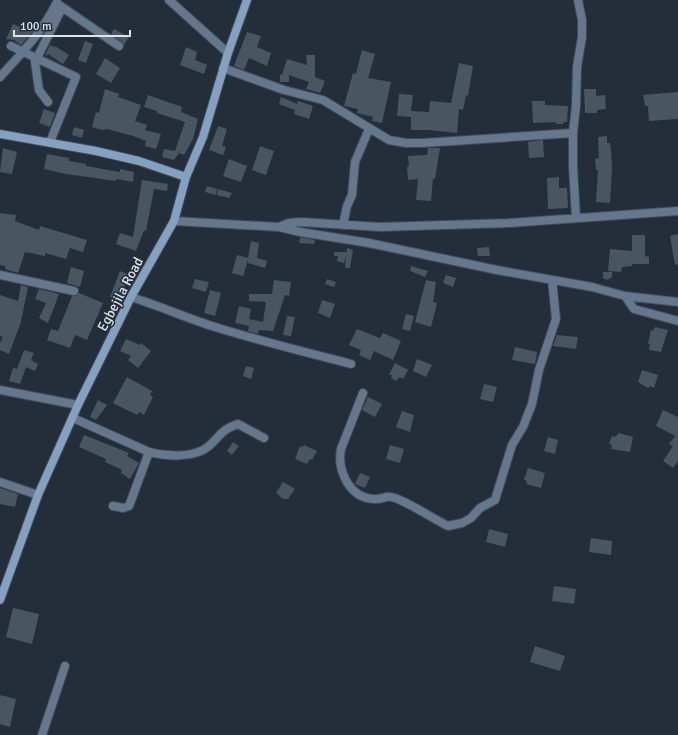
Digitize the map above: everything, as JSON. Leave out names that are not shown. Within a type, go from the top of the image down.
[{"type":"street","points":[[169,0],[228,53]]},
{"type":"street","name":"Egbejila Road","points":[[0,600],[38,495],[78,405],[131,297],[174,221],[186,177],[202,138],[223,68],[247,0]]},
{"type":"street","points":[[576,218],[573,133],[576,106],[577,67],[582,37],[582,20],[578,0]]},
{"type":"street","points":[[58,3],[119,46]]},
{"type":"street","points":[[0,77],[23,52],[58,3]]},
{"type":"street","points":[[48,102],[39,90],[35,62],[58,3]]},
{"type":"street","points":[[11,46],[76,77],[50,142]]},
{"type":"street","points":[[223,68],[284,90],[305,94],[322,100],[389,140],[406,143],[573,133]]},
{"type":"street","points":[[343,225],[347,206],[352,195],[355,162],[369,129]]},
{"type":"street","points":[[0,134],[116,155],[186,177]]},
{"type":"street","points":[[279,227],[289,223],[301,222],[380,227],[576,218],[678,211]]},
{"type":"street","points":[[174,221],[279,227],[552,280],[625,296],[678,302]]},
{"type":"street","points":[[0,275],[74,291]]},
{"type":"street","points":[[363,393],[341,449],[340,458],[342,471],[352,489],[365,498],[375,499],[387,495],[400,500],[448,526],[462,523],[471,518],[480,508],[495,500],[512,445],[523,427],[532,404],[539,370],[556,319],[552,280]]},
{"type":"street","points":[[625,296],[634,309],[678,321]]},
{"type":"street","points":[[131,297],[162,306],[182,316],[255,339],[351,364]]},
{"type":"street","points":[[0,390],[78,405]]},
{"type":"street","points":[[73,418],[149,452],[163,455],[200,451],[209,446],[226,428],[238,424],[264,438]]},
{"type":"street","points":[[112,506],[122,508],[129,506],[149,452]]},
{"type":"street","points":[[0,482],[38,495]]},
{"type":"street","points":[[42,735],[65,666]]},
{"type":"building","points":[[13,24],[24,29],[26,26],[33,31],[21,45],[14,40],[6,39]]},
{"type":"building","points":[[114,29],[129,37],[124,45],[111,34]]},
{"type":"building","points":[[247,32],[261,36],[257,47],[271,53],[267,66],[249,58],[244,70],[234,66]]},
{"type":"building","points":[[85,41],[93,44],[86,63],[78,60]]},
{"type":"building","points":[[50,45],[55,46],[69,55],[63,64],[48,54],[46,56],[45,55]]},
{"type":"building","points":[[186,47],[197,52],[195,60],[207,65],[204,74],[180,65]]},
{"type":"building","points":[[362,50],[375,54],[368,78],[391,82],[382,123],[372,121],[373,117],[357,113],[358,109],[344,106],[353,73],[356,74]]},
{"type":"building","points":[[306,55],[315,55],[315,77],[325,81],[320,93],[306,89],[309,82],[289,75],[289,82],[280,82],[280,74],[282,75],[287,59],[307,65]]},
{"type":"building","points":[[105,58],[120,68],[111,83],[96,74]]},
{"type":"building","points":[[459,63],[473,66],[468,96],[466,95],[463,110],[459,109],[457,133],[411,130],[411,117],[397,116],[399,94],[413,95],[411,111],[429,112],[430,101],[451,103]]},
{"type":"building","points":[[105,89],[119,94],[118,97],[141,105],[135,121],[147,125],[145,130],[161,134],[156,149],[145,146],[146,141],[133,136],[107,129],[102,130],[92,127],[96,112],[99,113]]},
{"type":"building","points":[[584,89],[596,89],[596,96],[605,95],[606,109],[597,110],[597,113],[585,113]]},
{"type":"building","points":[[678,92],[678,119],[649,121],[648,106],[645,106],[643,95]]},
{"type":"building","points":[[148,95],[182,107],[181,112],[198,119],[193,139],[184,155],[179,153],[174,160],[162,157],[164,149],[175,151],[185,122],[144,107]]},
{"type":"building","points":[[281,97],[297,104],[298,101],[313,106],[309,119],[294,114],[295,110],[279,104]]},
{"type":"building","points":[[532,101],[545,101],[545,105],[568,106],[567,122],[564,122],[563,124],[556,124],[556,122],[533,123]]},
{"type":"building","points":[[44,109],[55,113],[50,127],[39,123]]},
{"type":"building","points":[[218,126],[227,129],[222,146],[226,147],[223,155],[209,150]]},
{"type":"building","points":[[74,127],[84,130],[82,138],[72,135]]},
{"type":"building","points":[[607,136],[607,143],[610,143],[612,168],[610,203],[596,202],[598,170],[596,170],[595,159],[599,158],[598,137]]},
{"type":"building","points":[[543,140],[544,157],[529,158],[528,142]]},
{"type":"building","points":[[260,146],[274,151],[266,175],[252,170]]},
{"type":"building","points":[[3,148],[17,152],[12,174],[0,172]]},
{"type":"building","points":[[428,148],[440,148],[435,179],[433,178],[431,201],[416,200],[418,179],[408,180],[408,156],[427,155]]},
{"type":"building","points":[[47,154],[69,158],[69,161],[86,164],[86,166],[120,172],[120,169],[134,172],[133,182],[66,174],[44,169]]},
{"type":"building","points":[[229,159],[247,166],[241,182],[223,176]]},
{"type":"building","points":[[559,177],[559,188],[567,188],[568,208],[548,209],[547,178]]},
{"type":"building","points":[[142,180],[168,184],[167,191],[154,189],[146,231],[144,230],[136,251],[116,244],[120,233],[133,237]]},
{"type":"building","points":[[207,186],[217,189],[216,195],[205,192]]},
{"type":"building","points":[[218,189],[232,193],[229,198],[217,195]]},
{"type":"building","points":[[0,213],[16,215],[15,221],[39,230],[40,226],[87,240],[83,252],[70,248],[66,259],[45,253],[45,256],[25,252],[18,273],[5,269],[5,266],[0,265]]},
{"type":"building","points":[[678,234],[678,264],[675,265],[670,236]]},
{"type":"building","points":[[632,235],[645,235],[645,256],[649,257],[649,264],[632,264],[632,266],[622,267],[621,272],[608,271],[610,249],[632,251]]},
{"type":"building","points":[[300,237],[315,240],[314,244],[299,243]]},
{"type":"building","points":[[251,241],[259,243],[257,258],[267,261],[265,268],[248,263],[248,260],[243,276],[232,273],[237,255],[248,258]]},
{"type":"building","points":[[489,247],[490,256],[478,256],[477,248]]},
{"type":"building","points":[[347,248],[353,250],[350,268],[345,268],[346,257],[344,263],[337,261],[338,256],[334,256],[334,252],[347,252]]},
{"type":"building","points":[[411,266],[428,271],[425,277],[410,271]]},
{"type":"building","points":[[71,267],[84,271],[80,287],[67,283]]},
{"type":"building","points":[[120,271],[132,276],[129,283],[126,282],[119,301],[110,297]]},
{"type":"building","points":[[603,272],[612,272],[612,277],[607,280],[603,278]]},
{"type":"building","points":[[446,275],[456,278],[453,287],[443,283]]},
{"type":"building","points":[[195,279],[209,282],[206,292],[192,288]]},
{"type":"building","points":[[327,279],[336,282],[334,287],[325,284]]},
{"type":"building","points":[[274,280],[291,282],[289,296],[285,295],[273,331],[259,330],[258,334],[248,331],[249,326],[235,323],[239,306],[251,309],[249,319],[263,322],[266,302],[249,301],[249,294],[272,294]]},
{"type":"building","points":[[426,280],[436,282],[433,302],[437,303],[431,327],[415,322]]},
{"type":"building","points":[[21,285],[28,287],[21,322],[9,354],[0,350],[0,343],[3,337],[0,336],[0,295],[18,301]]},
{"type":"building","points":[[39,289],[59,294],[48,323],[39,318],[46,303],[35,299]]},
{"type":"building","points":[[210,290],[221,293],[215,316],[204,313]]},
{"type":"building","points":[[79,293],[103,303],[87,340],[75,335],[70,348],[47,340],[51,329],[58,331],[72,296],[76,296]]},
{"type":"building","points":[[322,300],[335,304],[330,318],[318,313]]},
{"type":"building","points":[[406,314],[414,316],[410,331],[402,329]]},
{"type":"building","points":[[287,316],[295,317],[291,336],[283,335]]},
{"type":"building","points":[[655,327],[668,330],[661,352],[649,350],[650,344],[648,344],[651,330],[653,331]]},
{"type":"building","points":[[357,329],[380,338],[383,333],[401,341],[393,360],[374,351],[370,360],[359,355],[361,350],[349,345]]},
{"type":"building","points":[[557,335],[578,337],[576,349],[553,346]]},
{"type":"building","points":[[126,339],[140,345],[141,343],[151,351],[138,368],[128,360],[131,356],[120,351]]},
{"type":"building","points":[[515,347],[537,352],[535,364],[512,360]]},
{"type":"building","points":[[24,350],[34,353],[31,360],[38,364],[35,371],[26,367],[20,384],[9,381],[13,368],[17,369]]},
{"type":"building","points":[[417,359],[432,365],[426,377],[413,371]]},
{"type":"building","points":[[395,363],[408,370],[403,379],[400,377],[396,381],[391,378],[392,375],[389,375]]},
{"type":"building","points":[[246,366],[254,368],[251,379],[243,376]]},
{"type":"building","points":[[642,370],[658,375],[654,388],[650,386],[648,388],[638,382]]},
{"type":"building","points":[[127,377],[152,391],[150,395],[153,397],[144,415],[139,412],[137,415],[113,403]]},
{"type":"building","points":[[484,384],[497,387],[493,402],[480,399]]},
{"type":"building","points":[[368,397],[382,404],[375,417],[362,410]]},
{"type":"building","points":[[98,400],[107,405],[96,420],[90,417]]},
{"type":"building","points":[[663,410],[678,417],[678,461],[673,468],[663,461],[673,446],[669,444],[675,436],[656,426]]},
{"type":"building","points":[[402,411],[414,415],[410,432],[396,427]]},
{"type":"building","points":[[619,433],[633,437],[630,452],[611,449],[612,445],[609,444],[612,436],[615,437]]},
{"type":"building","points":[[84,435],[129,453],[127,456],[139,463],[130,479],[121,473],[122,470],[105,462],[106,459],[79,447]]},
{"type":"building","points":[[548,437],[558,440],[555,454],[544,451]]},
{"type":"building","points":[[233,442],[239,446],[232,455],[227,451]]},
{"type":"building","points":[[304,445],[317,451],[312,460],[310,459],[307,464],[295,459],[300,446],[303,447]]},
{"type":"building","points":[[390,445],[404,449],[400,463],[386,459]]},
{"type":"building","points":[[528,468],[545,473],[541,488],[526,484],[527,481],[524,480]]},
{"type":"building","points":[[360,473],[370,477],[365,488],[355,484]]},
{"type":"building","points":[[283,482],[295,489],[288,499],[283,499],[276,493]]},
{"type":"building","points":[[0,488],[18,494],[15,507],[0,504]]},
{"type":"building","points":[[489,529],[508,534],[505,547],[486,542]]},
{"type":"building","points":[[591,538],[612,541],[611,555],[589,552]]},
{"type":"building","points":[[554,586],[576,589],[574,604],[552,601]]},
{"type":"building","points":[[13,608],[39,614],[32,644],[6,637]]},
{"type":"building","points":[[535,646],[565,656],[560,671],[530,662]]},
{"type":"building","points":[[0,695],[16,699],[10,727],[0,724]]}]
